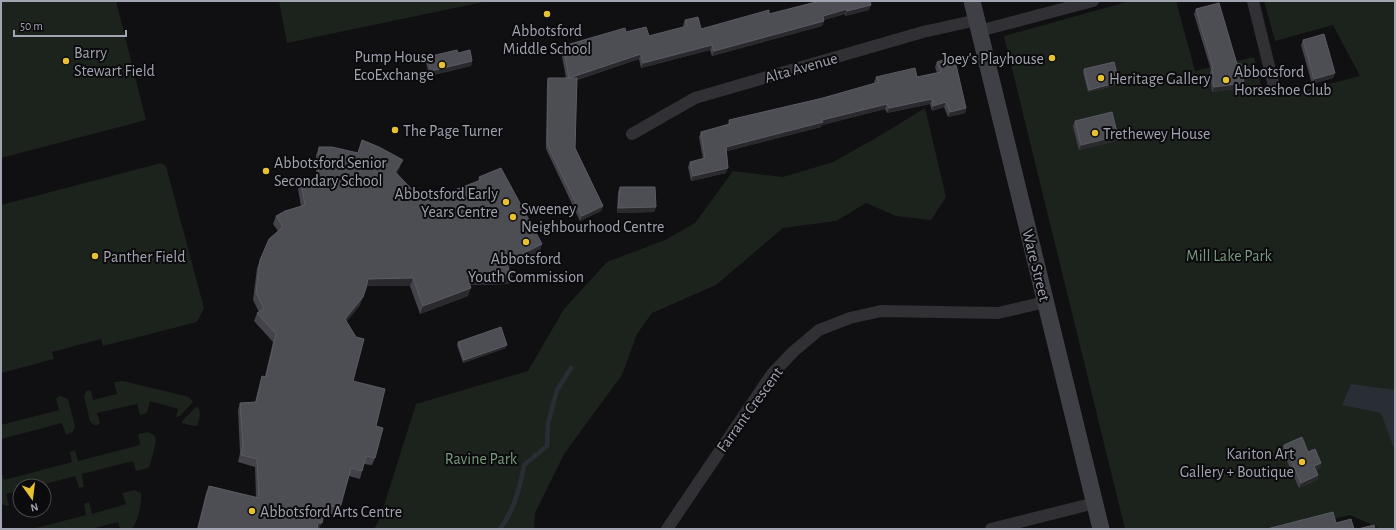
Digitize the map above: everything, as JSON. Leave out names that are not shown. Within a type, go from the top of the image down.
[{"type":"main road","name":"Ware Street","points":[[972,1],[1101,529]]},
{"type":"street","name":"Alta Avenue","points":[[632,134],[695,98],[923,32],[978,26],[1093,1]]},
{"type":"street","points":[[1253,1],[1274,86]]},
{"type":"street","name":"Farrant Crescent","points":[[667,529],[772,374],[794,351],[819,330],[850,318],[881,310],[998,313],[1046,302]]},
{"type":"street","points":[[991,529],[1095,503]]},
{"type":"green space","name":"Barry Stewart Field","points":[[1,1],[116,1],[146,120],[1,158]]},
{"type":"green space","points":[[279,1],[488,1],[287,43]]},
{"type":"green space","name":"Mill Lake Park","points":[[1130,1],[1176,1],[1195,71],[1254,57],[1263,93],[1288,88],[1290,94],[1360,76],[1333,25],[1275,41],[1264,1],[1395,1],[1395,529],[1378,529],[1377,527],[1350,515],[1295,529],[1125,529],[1004,36]]},
{"type":"green space","name":"Ravine Park","points":[[925,108],[946,197],[931,220],[896,216],[866,203],[836,221],[783,228],[716,285],[652,313],[637,334],[622,375],[564,454],[535,513],[534,529],[374,529],[380,518],[416,404],[528,371],[564,309],[607,262],[665,240],[695,223],[733,171],[783,177],[833,162]]},
{"type":"green space","name":"Panther Field","points":[[161,163],[166,166],[204,308],[197,322],[103,346],[101,339],[52,352],[54,359],[1,373],[1,205]]},
{"type":"green space","points":[[123,381],[189,397],[193,402],[180,416],[176,417],[178,409],[150,401],[147,413],[140,415],[137,404],[97,413],[100,423],[98,425],[93,424],[90,421],[84,397],[86,391],[91,390],[93,400],[117,394],[114,382]]},
{"type":"green space","points":[[61,396],[68,399],[75,426],[72,432],[66,435],[62,423],[1,439],[1,425],[59,410],[56,398]]},
{"type":"green space","points":[[196,407],[199,408],[200,416],[197,426],[182,423],[183,420]]},
{"type":"green space","points":[[148,432],[155,436],[156,442],[148,468],[136,471],[133,461],[82,474],[84,487],[79,488],[75,476],[52,482],[52,478],[12,478],[12,493],[6,494],[9,505],[3,505],[1,503],[1,471],[4,480],[72,462],[70,452],[75,450],[78,461],[140,445],[138,434]]},
{"type":"green space","points":[[135,490],[141,493],[141,501],[138,517],[132,529],[120,529],[118,522],[95,529],[32,529],[86,515],[84,504],[89,502],[92,514],[126,504],[122,493]]},
{"type":"shaded area","points":[[1351,384],[1395,390],[1395,449],[1381,413],[1342,405]]},
{"type":"building","points":[[820,1],[870,1],[871,5],[847,11],[847,9],[823,16],[824,21],[714,51],[712,45],[643,63],[641,54],[569,78],[563,46],[625,28],[626,32],[646,27],[649,36],[687,26],[685,20],[698,17],[701,29],[769,10],[769,14]]},
{"type":"building","points":[[1219,3],[1237,64],[1241,64],[1244,83],[1214,87],[1213,68],[1196,9]]},
{"type":"building","points":[[1324,34],[1335,73],[1314,79],[1303,40]]},
{"type":"building","points":[[457,50],[458,53],[470,50],[472,61],[431,71],[427,57]]},
{"type":"building","points":[[954,56],[966,108],[950,112],[946,102],[933,106],[932,99],[889,108],[887,104],[822,120],[823,122],[726,147],[728,168],[693,176],[690,162],[705,158],[701,132],[730,124],[729,120],[823,98],[879,82],[876,77],[915,68],[917,77],[941,72],[937,62]]},
{"type":"building","name":"Heritage Gallery","points":[[1114,62],[1119,82],[1089,90],[1084,69]]},
{"type":"building","points":[[548,78],[577,78],[575,148],[603,206],[582,216],[547,144]]},
{"type":"building","name":"Trethewey House","points":[[1112,112],[1118,136],[1081,145],[1075,121]]},
{"type":"building","name":"Abbotsford Senior Secondary School","points":[[362,140],[403,160],[395,172],[421,199],[434,191],[435,193],[437,192],[439,196],[481,180],[479,177],[501,168],[542,244],[506,262],[512,277],[467,277],[471,288],[423,306],[413,278],[368,279],[363,297],[345,319],[356,337],[364,339],[353,381],[385,389],[376,426],[383,428],[375,458],[366,456],[362,471],[351,468],[340,508],[328,505],[327,509],[325,509],[322,523],[318,523],[317,529],[198,529],[209,486],[259,498],[257,459],[241,455],[243,445],[240,403],[256,402],[262,376],[266,377],[276,334],[257,313],[264,309],[256,292],[260,260],[269,239],[283,227],[276,216],[285,211],[305,205],[301,182],[318,179],[319,147],[332,147],[358,153]]},
{"type":"building","points":[[620,187],[655,187],[656,207],[618,208]]},
{"type":"building","points":[[501,327],[507,345],[464,360],[458,342]]},
{"type":"building","name":"Kariton Art Gallery + Boutique","points":[[1302,437],[1308,452],[1315,449],[1321,463],[1314,466],[1318,475],[1301,483],[1284,445]]},
{"type":"building","points":[[1333,512],[1336,523],[1351,519],[1354,529],[1267,529]]},
{"type":"building","points":[[1374,525],[1375,529],[1358,529]]},
{"type":"waterway","points":[[500,529],[516,499],[524,465],[547,446],[548,423],[557,390],[571,368]]},
{"type":"place","name":"Abbotsford Middle School","points":[[547,14]]},
{"type":"place","name":"Joey's Playhouse","points":[[1052,58]]},
{"type":"place","name":"Barry Stewart Field","points":[[66,61]]},
{"type":"place","name":"Pump House EcoExchange","points":[[442,65]]},
{"type":"place","name":"Heritage Gallery","points":[[1101,78]]},
{"type":"place","name":"Abbotsford Horseshoe Club","points":[[1226,80]]},
{"type":"place","name":"The Page Turner","points":[[395,130]]},
{"type":"place","name":"Trethewey House","points":[[1095,133]]},
{"type":"place","name":"Abbotsford Senior Secondary School","points":[[266,171]]},
{"type":"place","name":"Abbotsford Early Years Centre","points":[[506,202]]},
{"type":"place","name":"Sweeney Neighbourhood Centre","points":[[513,217]]},
{"type":"place","name":"Abbotsford Youth Commission","points":[[526,242]]},
{"type":"place","name":"Panther Field","points":[[95,256]]},
{"type":"place","name":"Kariton Art Gallery + Boutique","points":[[1302,462]]},
{"type":"place","name":"Abbotsford Arts Centre","points":[[252,511]]}]
